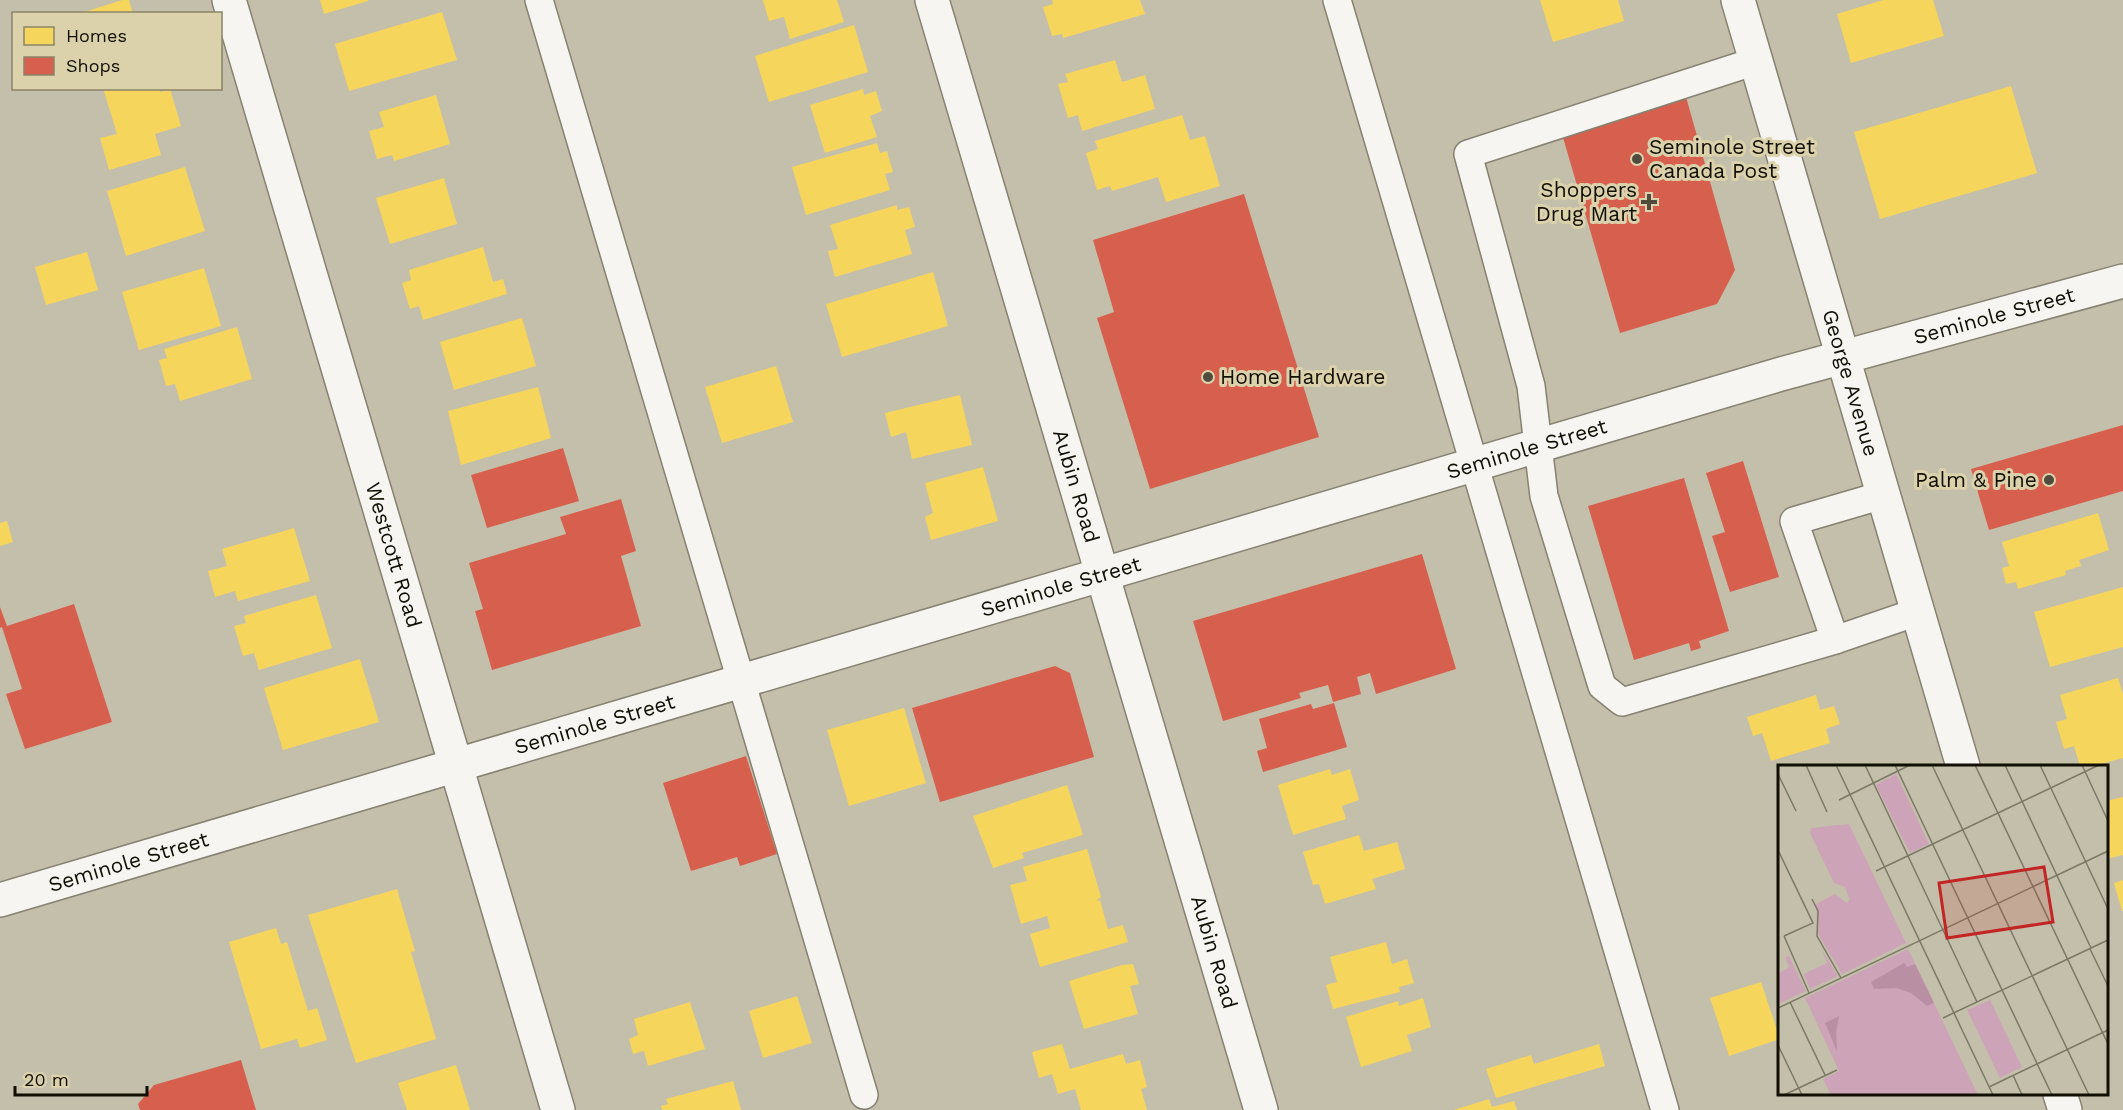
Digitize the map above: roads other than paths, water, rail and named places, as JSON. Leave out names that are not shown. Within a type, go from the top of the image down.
[{"type":"street","name":"Westcott Road","points":[[230,0],[558,1110]]},
{"type":"street","name":"Aubin Road","points":[[932,0],[1261,1110]]},
{"type":"street","name":"George Avenue","points":[[1738,0],[1963,765]]},
{"type":"street","name":"Seminole Street","points":[[0,900],[1102,573],[1842,357],[2123,281]]},
{"type":"street","points":[[2060,1095],[2065,1110]]},
{"type":"lane","points":[[539,0],[864,1095]]},
{"type":"lane","points":[[1337,0],[1665,1110]]},
{"type":"lane","points":[[1756,62],[1468,154],[1530,386],[1544,496],[1602,686],[1622,702],[1835,640],[1917,612]]},
{"type":"lane","points":[[1835,640],[1794,521],[1883,495]]},
{"type":"place","name":"Seminole Street Canada Post","points":[[1637,159]]},
{"type":"place","name":"Shoppers Drug Mart","points":[[1649,202]]},
{"type":"place","name":"Home Hardware","points":[[1208,377]]},
{"type":"place","name":"Palm & Pine","points":[[2049,480]]}]
